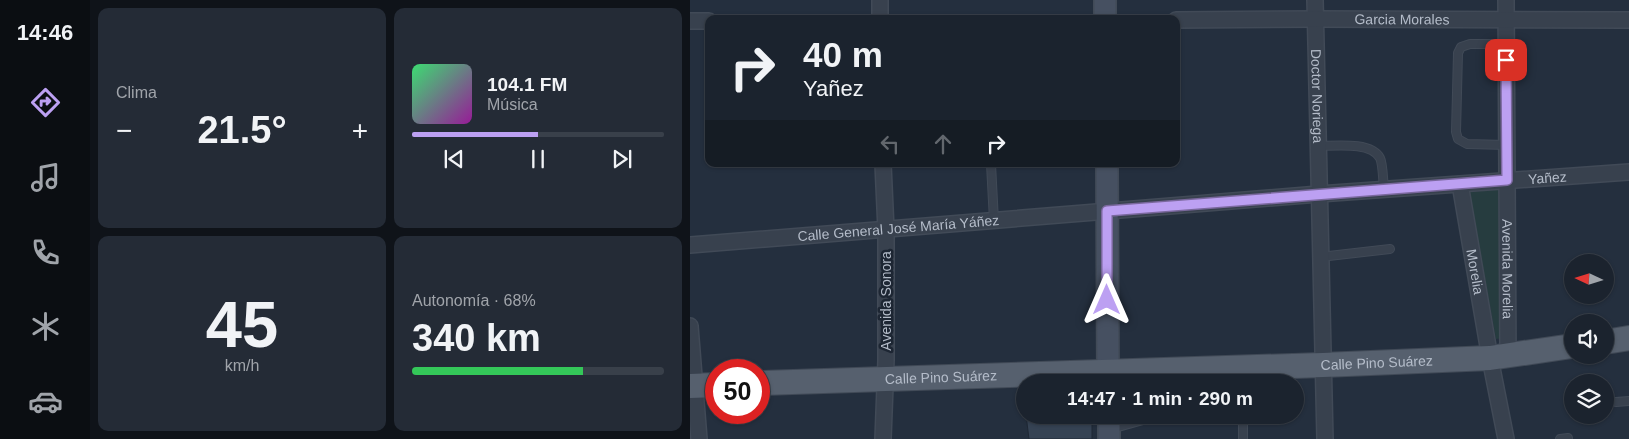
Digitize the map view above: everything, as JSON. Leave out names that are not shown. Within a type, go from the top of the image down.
[{"type":"main road","points":[[1105,0],[1105,15]]},
{"type":"main road","points":[[1107,167],[1108,374]]},
{"type":"main road","points":[[1614,340],[1629,338]]},
{"type":"main road","name":"Calle Pino Suárez","points":[[1144,374],[1499,357],[1564,347]]},
{"type":"main road","name":"Calle Pino Suárez","points":[[770,383],[884,378],[1016,377]]},
{"type":"street","points":[[880,0],[880,15]]},
{"type":"street","name":"Doctor Noriega","points":[[1315,0],[1325,439]]},
{"type":"street","points":[[1506,0],[1507,180]]},
{"type":"street","name":"Garcia Morales","points":[[1180,20],[1315,18],[1629,20]]},
{"type":"street","points":[[690,21],[705,21]]},
{"type":"street","name":"Avenida Sonora","points":[[883,167],[886,230],[883,439]]},
{"type":"street","name":"Yañez","points":[[1107,211],[1629,172]]},
{"type":"street","name":"Avenida Morelia","points":[[1506,439],[1499,357],[1507,180]]},
{"type":"street","name":"Morelia","points":[[1460,184],[1499,357]]},
{"type":"street","name":"Calle General José María Yáñez","points":[[690,245],[1107,211]]},
{"type":"street","points":[[690,326],[700,385],[699,439]]},
{"type":"lane","points":[[1506,44],[1470,44],[1461,47],[1458,53],[1456,132],[1458,139],[1467,144],[1507,145]]},
{"type":"lane","points":[[1317,146],[1362,146],[1371,150],[1380,158],[1384,189]]},
{"type":"lane","points":[[991,167],[994,221]]},
{"type":"lane","points":[[1320,257],[1390,250]]},
{"type":"lane","points":[[1616,402],[1629,401]]},
{"type":"lane","points":[[1109,428],[1125,424]]},
{"type":"lane","points":[[1243,424],[1243,439]]},
{"type":"green space","points":[[1506,189],[1504,338],[1496,339],[1469,192]]},
{"type":"building","points":[[1027,424],[1092,424],[1092,439],[1029,439]]},
{"type":"route","points":[[1107,300],[1107,211],[1507,180],[1506,60]]}]
